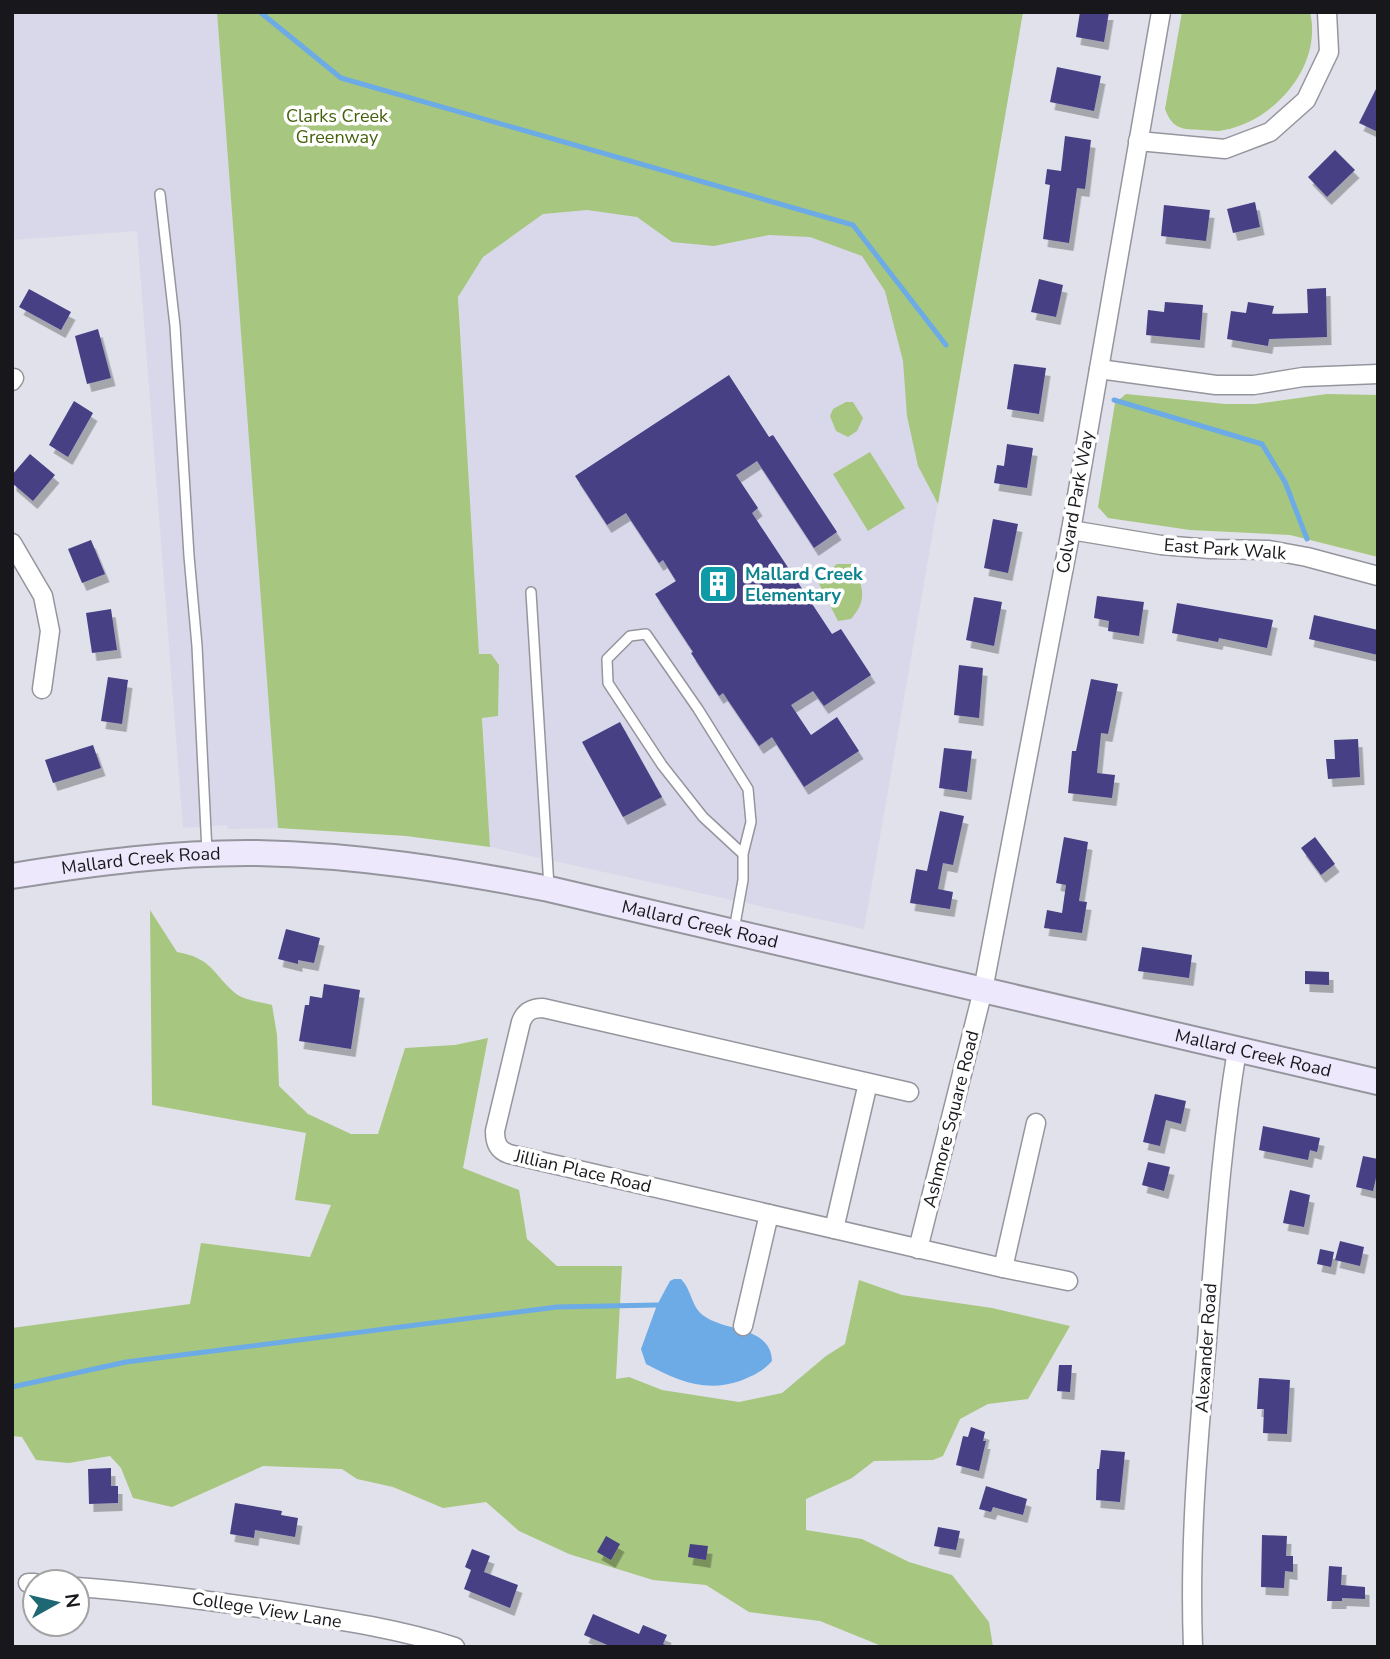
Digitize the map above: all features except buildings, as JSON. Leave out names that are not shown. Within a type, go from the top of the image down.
[{"type":"main road","name":"Mallard Creek Road","points":[[12,876],[116,861],[208,854],[292,855],[398,863],[549,889],[1378,1082]]},
{"type":"street","name":"Colvard Park Way","points":[[983,990],[1071,530],[1161,12]]},
{"type":"street","points":[[1138,141],[1225,149],[1270,132],[1306,100],[1329,52],[1327,12]]},
{"type":"street","points":[[1099,369],[1216,385],[1378,374]]},
{"type":"street","name":"East Park Walk","points":[[1071,530],[1161,545],[1269,550],[1378,576]]},
{"type":"street","points":[[12,543],[43,596],[50,631],[42,689]]},
{"type":"street","name":"Ashmore Square Road","points":[[918,1249],[983,990]]},
{"type":"street","name":"Jillian Place Road","points":[[909,1092],[535,1008],[523,1017],[495,1140],[504,1152],[918,1249],[1068,1280]]},
{"type":"street","name":"Alexander Road","points":[[1193,1647],[1193,1535],[1200,1422],[1220,1171],[1237,1050]]},
{"type":"street","points":[[834,1229],[868,1083]]},
{"type":"street","points":[[1003,1268],[1037,1122]]},
{"type":"street","points":[[743,1326],[769,1214]]},
{"type":"street","name":"College View Lane","points":[[91,1588],[313,1616],[455,1647]]},
{"type":"lane","points":[[160,194],[175,326],[208,854]]},
{"type":"lane","points":[[531,592],[549,889]]},
{"type":"lane","points":[[734,932],[743,880],[743,853],[751,822],[748,789],[698,709],[646,634],[630,636],[607,659],[608,683],[662,765],[703,817],[743,853]]},
{"type":"shaded area","points":[[12,12],[217,12],[278,828],[228,829],[227,825],[183,828],[137,231],[12,240]]},
{"type":"shaded area","points":[[442,12],[1023,12],[864,929],[490,847]]},
{"type":"green space","name":"Clarks Creek Greenway","points":[[217,12],[1023,12],[938,504],[918,466],[907,416],[903,361],[885,291],[862,256],[810,237],[769,235],[714,246],[672,242],[637,217],[587,210],[543,214],[483,257],[458,297],[479,654],[491,654],[499,665],[498,716],[482,718],[490,847],[406,836],[278,828]]},
{"type":"green space","points":[[1182,12],[1310,12],[1312,32],[1302,71],[1277,103],[1243,125],[1219,131],[1179,127],[1171,121],[1165,109]]},
{"type":"green space","points":[[1126,394],[1225,404],[1255,404],[1327,394],[1378,395],[1378,557],[1290,535],[1190,530],[1108,518],[1098,507],[1115,403]]},
{"type":"green space","points":[[846,402],[853,402],[863,418],[857,431],[848,437],[836,431],[830,416],[833,409]]},
{"type":"green space","points":[[870,452],[905,508],[868,531],[833,474]]},
{"type":"green space","points":[[837,564],[853,564],[862,592],[857,612],[851,619],[838,621],[817,580]]},
{"type":"green space","points":[[150,910],[177,952],[205,962],[238,995],[272,1005],[277,1035],[279,1086],[308,1114],[351,1134],[378,1134],[405,1048],[455,1045],[488,1038],[463,1168],[519,1190],[527,1239],[557,1266],[622,1266],[616,1379],[629,1377],[662,1390],[739,1402],[782,1393],[826,1356],[845,1344],[859,1280],[902,1295],[992,1308],[1070,1326],[1028,1399],[988,1404],[960,1419],[943,1456],[933,1460],[874,1461],[852,1478],[806,1499],[806,1530],[862,1539],[909,1562],[952,1575],[989,1622],[993,1647],[884,1647],[820,1621],[749,1612],[706,1585],[653,1580],[569,1554],[519,1531],[486,1502],[443,1508],[393,1487],[357,1479],[342,1469],[263,1466],[172,1507],[133,1498],[121,1468],[110,1456],[69,1463],[36,1460],[22,1437],[12,1436],[12,1328],[190,1304],[201,1243],[310,1257],[331,1205],[295,1200],[306,1133],[152,1105]]},
{"type":"water","points":[[681,1279],[685,1283],[696,1308],[704,1316],[746,1331],[764,1341],[770,1350],[772,1361],[761,1371],[745,1379],[715,1386],[680,1380],[646,1364],[641,1349],[657,1305],[670,1281]]},
{"type":"waterway","points":[[260,12],[341,78],[853,225],[946,345]]},
{"type":"waterway","points":[[1114,400],[1262,444],[1285,482],[1307,539]]},
{"type":"waterway","points":[[12,1387],[126,1362],[557,1307],[657,1305]]},
{"type":"place","name":"Mallard Creek Elementary","points":[[718,584]]}]
